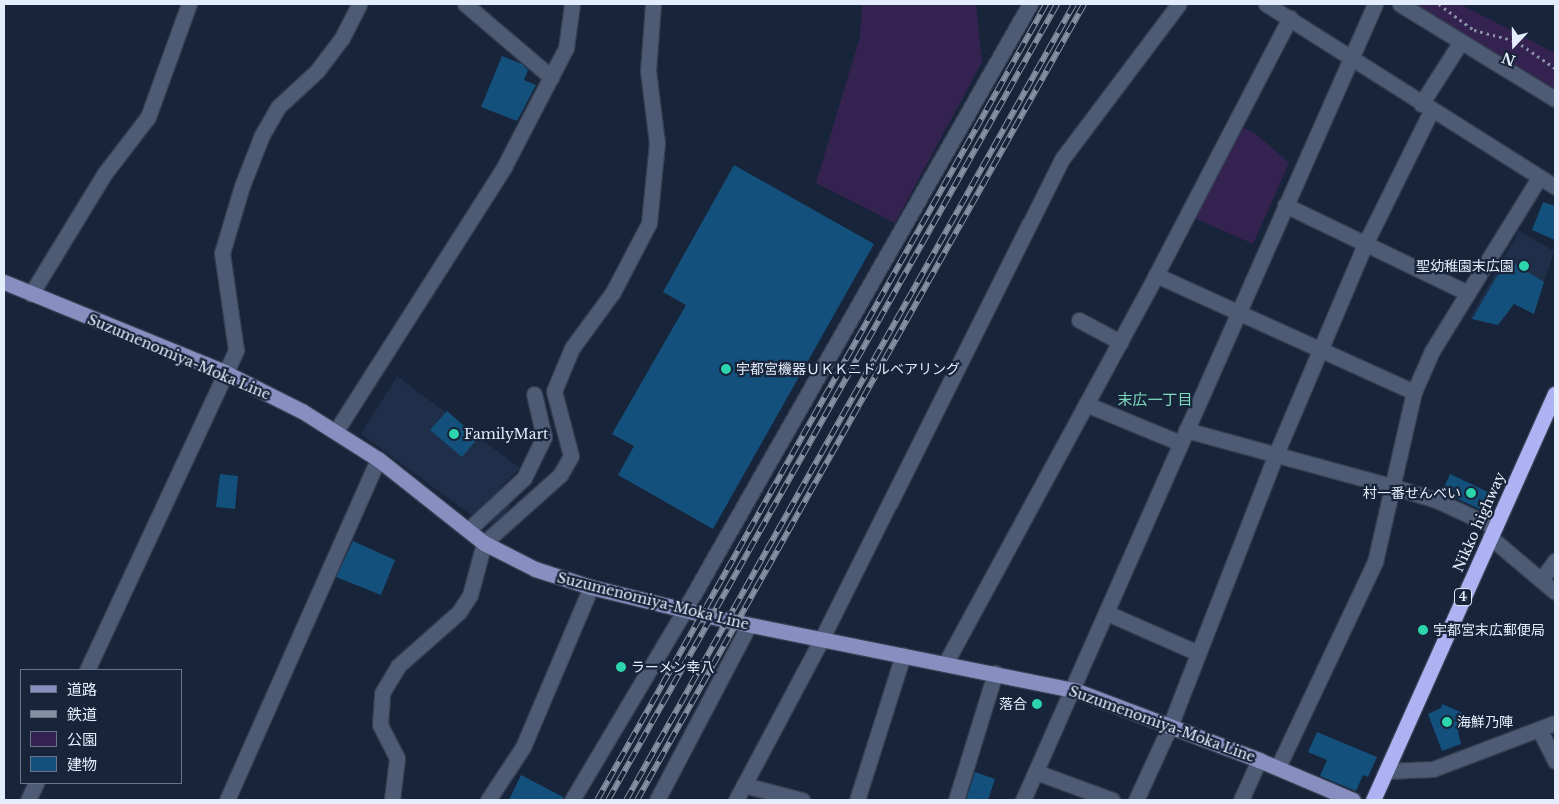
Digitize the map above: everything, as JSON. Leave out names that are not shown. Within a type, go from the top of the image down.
[{"type":"highway","name":"Nikko highway","points":[[1373,800],[1555,394]]},
{"type":"main road","name":"Suzumenomiya-Moka Line","points":[[4,282],[224,372],[336,431],[378,459],[484,543],[535,570],[591,588],[684,611],[1074,690],[1278,767],[1353,800]]},
{"type":"street","points":[[31,294],[105,173],[148,117],[189,4]]},
{"type":"street","points":[[87,669],[224,372],[236,350],[222,253],[242,186],[262,135],[278,108],[317,71],[342,38],[359,4]]},
{"type":"street","points":[[465,4],[551,77]]},
{"type":"street","points":[[336,431],[504,167],[566,48],[572,4]]},
{"type":"street","points":[[392,800],[396,758],[380,725],[382,694],[398,666],[459,612],[470,595],[484,543],[560,475],[571,456],[554,391],[572,348],[613,292],[649,223],[657,143],[648,71],[653,4]]},
{"type":"street","points":[[572,800],[684,611],[1030,4]]},
{"type":"street","points":[[736,800],[821,640],[1062,159],[1179,4]]},
{"type":"street","points":[[1266,4],[1350,59],[1555,187]]},
{"type":"street","points":[[1023,800],[1074,690],[1183,436],[1376,4]]},
{"type":"street","points":[[1400,4],[1460,43],[1555,98]]},
{"type":"street","points":[[945,664],[1156,275],[1290,18]]},
{"type":"street","points":[[1136,800],[1170,726],[1276,454],[1366,242],[1426,107],[1460,43]]},
{"type":"street","points":[[1278,767],[1375,562],[1394,487],[1414,392],[1432,351],[1466,292],[1539,178]]},
{"type":"street","points":[[1286,205],[1366,242],[1466,292]]},
{"type":"street","points":[[1156,275],[1239,311],[1255,322],[1320,352],[1414,392]]},
{"type":"street","points":[[1079,320],[1120,342]]},
{"type":"street","points":[[468,530],[524,478],[544,437],[534,394]]},
{"type":"street","points":[[1086,404],[1183,436],[1276,454],[1436,500],[1492,532],[1555,592]]},
{"type":"street","points":[[227,800],[378,459]]},
{"type":"street","points":[[1541,580],[1555,561]]},
{"type":"street","points":[[488,800],[523,747],[591,588]]},
{"type":"street","points":[[1107,613],[1198,653]]},
{"type":"street","points":[[657,800],[749,625]]},
{"type":"street","points":[[857,800],[903,655]]},
{"type":"street","points":[[956,800],[995,673]]},
{"type":"street","points":[[1386,771],[1433,769],[1555,723]]},
{"type":"street","points":[[1539,729],[1555,760]]},
{"type":"street","points":[[1241,800],[1259,760]]},
{"type":"street","points":[[1036,772],[1112,800]]},
{"type":"street","points":[[28,800],[36,784]]},
{"type":"street","points":[[744,785],[802,800]]},
{"type":"path","points":[[1438,4],[1474,30],[1516,41],[1555,68]]},
{"type":"shaded area","name":"聖幼稚園末広園","points":[[1519,231],[1554,251],[1534,314],[1514,304],[1498,325],[1472,319],[1471,316]]},
{"type":"shaded area","points":[[397,376],[520,468],[499,489],[510,506],[503,517],[486,526],[361,434]]},
{"type":"green space","points":[[862,4],[976,4],[982,62],[895,223],[816,183],[860,37]]},
{"type":"green space","points":[[1415,4],[1460,4],[1555,53],[1555,89]]},
{"type":"green space","points":[[1238,125],[1256,134],[1289,163],[1253,244],[1192,217]]},
{"type":"building","points":[[502,56],[522,64],[528,70],[524,80],[536,85],[517,121],[481,107]]},
{"type":"building","name":"宇都宮機器ＵＫＫニドルベアリング","points":[[734,165],[874,244],[713,529],[618,475],[634,446],[612,434],[686,305],[663,292]]},
{"type":"building","points":[[1543,202],[1555,206],[1555,240],[1532,230]]},
{"type":"building","name":"聖幼稚園末広園","points":[[1507,259],[1544,282],[1534,314],[1514,304],[1498,325],[1472,319]]},
{"type":"building","name":"FamilyMart","points":[[447,411],[478,438],[462,457],[430,430]]},
{"type":"building","points":[[220,474],[238,476],[235,509],[216,507]]},
{"type":"building","points":[[1450,474],[1488,492],[1480,509],[1442,492]]},
{"type":"building","points":[[353,541],[395,560],[381,595],[336,577]]},
{"type":"building","name":"海鮮乃陣","points":[[1442,704],[1465,714],[1458,731],[1461,744],[1442,751],[1428,714],[1441,708]]},
{"type":"building","points":[[1317,732],[1377,757],[1368,777],[1363,775],[1356,791],[1320,776],[1327,760],[1308,752]]},
{"type":"building","points":[[975,772],[995,779],[988,800],[966,800]]},
{"type":"building","points":[[521,775],[563,797],[563,800],[509,800]]},
{"type":"railway","points":[[597,800],[1046,4]]},
{"type":"railway","points":[[608,800],[1057,4]]},
{"type":"railway","points":[[626,800],[1074,4]]},
{"type":"railway","points":[[637,800],[1084,4]]},
{"type":"place","name":"聖幼稚園末広園","points":[[1524,266]]},
{"type":"place","name":"宇都宮機器ＵＫＫニドルベアリング","points":[[726,369]]},
{"type":"place","name":"FamilyMart","points":[[454,434]]},
{"type":"place","name":"村一番せんべい","points":[[1471,493]]},
{"type":"place","name":"宇都宮末広郵便局","points":[[1423,630]]},
{"type":"place","name":"ラーメン幸八","points":[[621,667]]},
{"type":"place","name":"落合","points":[[1037,704]]},
{"type":"place","name":"海鮮乃陣","points":[[1447,722]]},
{"type":"district","name":"末広一丁目","points":[[1155,400]]}]
